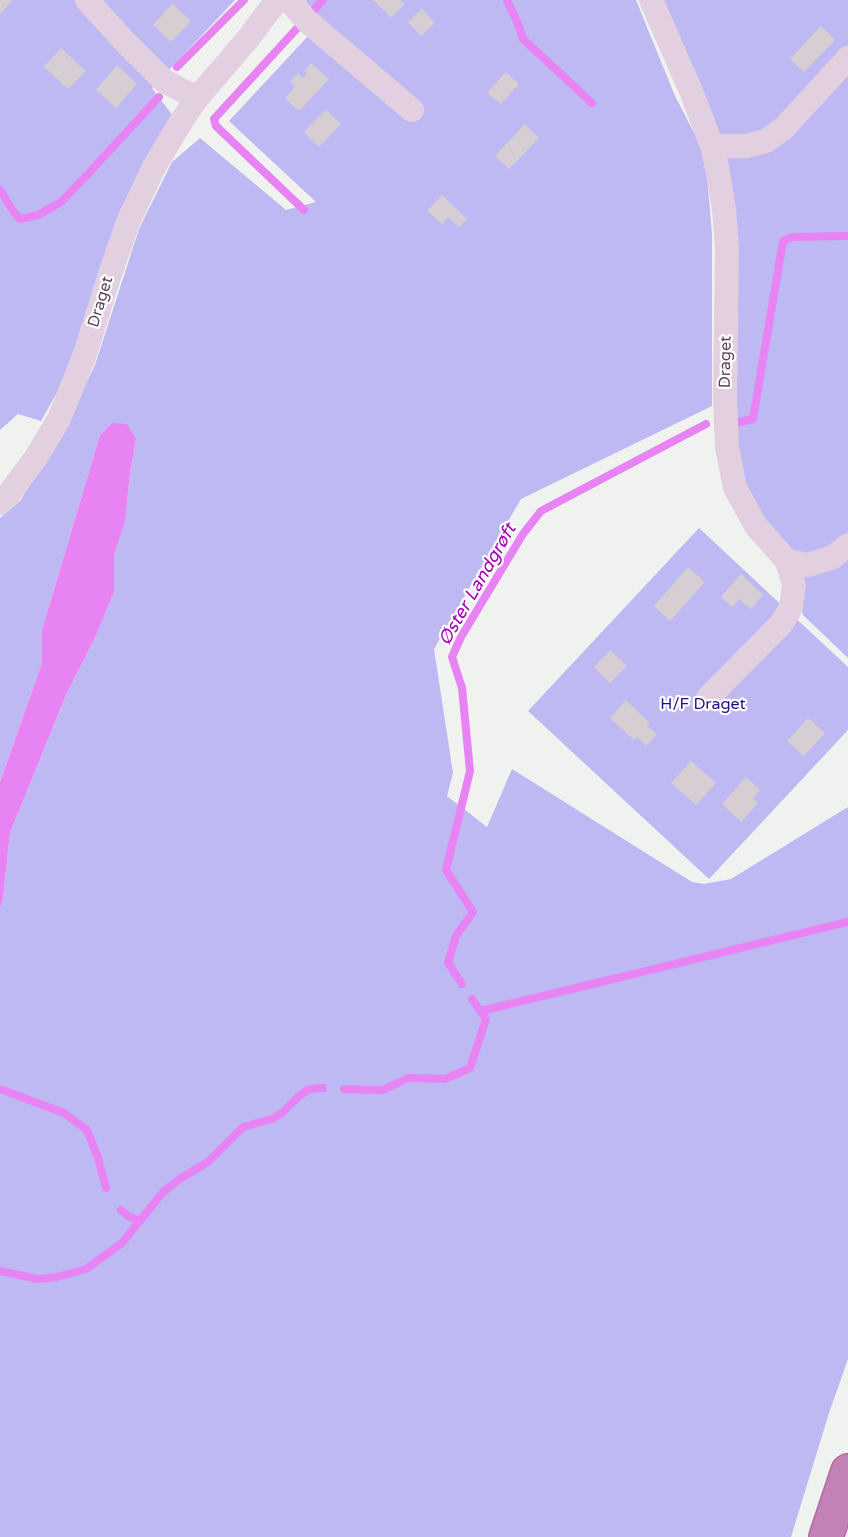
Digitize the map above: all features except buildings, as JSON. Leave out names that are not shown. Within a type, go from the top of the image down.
[{"type":"highway","points":[[826,1537],[848,1471]]},
{"type":"street","points":[[87,0],[163,80],[198,97]]},
{"type":"street","name":"Draget","points":[[0,502],[8,495],[37,456],[59,419],[84,357],[128,222],[153,167],[198,97],[247,40],[277,0]]},
{"type":"street","points":[[291,0],[307,21],[412,110]]},
{"type":"street","name":"Draget","points":[[651,0],[691,91],[712,146],[724,209],[727,248],[725,400],[727,447],[735,488],[756,526],[787,561],[794,585],[791,607],[782,623],[708,698]]},
{"type":"street","points":[[712,146],[746,146],[766,141],[784,128],[848,58]]},
{"type":"street","points":[[787,561],[808,565],[833,557],[848,545]]},
{"type":"green space","points":[[0,0],[235,0],[152,88],[173,116],[72,366],[41,421],[18,414],[0,430]]},
{"type":"green space","points":[[306,0],[636,0],[675,96],[705,154],[712,233],[712,406],[521,499],[434,649],[453,773],[447,796],[487,827],[512,769],[692,882],[704,884],[731,879],[848,807],[848,1359],[791,1537],[0,1537],[0,909],[10,833],[66,695],[94,640],[114,592],[114,555],[125,523],[136,439],[112,423],[100,435],[42,630],[42,663],[0,782],[0,518],[20,501],[62,433],[95,365],[139,229],[172,162],[200,138],[286,210],[316,202],[229,121],[322,21],[306,4]]},
{"type":"green space","points":[[659,0],[848,0],[848,658],[803,615],[787,552],[762,525],[741,478],[731,439],[726,156],[767,133],[718,136]]},
{"type":"green space","name":"H/F Draget","points":[[699,528],[848,667],[848,730],[709,879],[528,711]]},
{"type":"shaded area","points":[[112,423],[127,424],[136,439],[125,523],[114,555],[114,592],[94,640],[66,695],[10,833],[0,909],[0,782],[42,663],[42,630],[100,435]]},
{"type":"waterway","points":[[177,67],[244,0]]},
{"type":"waterway","points":[[304,210],[216,126],[214,119],[323,0]]},
{"type":"waterway","points":[[507,0],[523,39],[592,103]]},
{"type":"waterway","points":[[0,190],[20,219],[38,215],[61,202],[159,97]]},
{"type":"waterway","name":"Øster Landgrøft","points":[[735,423],[753,419],[783,241],[792,237],[848,236]]},
{"type":"waterway","name":"Øster Landgrøft","points":[[462,984],[448,963],[456,936],[473,912],[446,870],[470,771],[462,688],[452,657],[461,637],[523,534],[541,511],[706,424]]},
{"type":"waterway","points":[[481,1011],[848,922]]},
{"type":"waterway","name":"Øster Landgrøft","points":[[344,1089],[383,1090],[408,1078],[445,1079],[470,1068],[486,1019],[472,999]]},
{"type":"waterway","name":"Øster Landgrøft","points":[[0,1271],[38,1279],[57,1277],[86,1269],[122,1243],[163,1192],[208,1162],[243,1127],[272,1119],[309,1089],[323,1088]]},
{"type":"waterway","points":[[0,1089],[64,1113],[87,1130],[106,1188]]},
{"type":"waterway","points":[[121,1210],[139,1221]]}]
